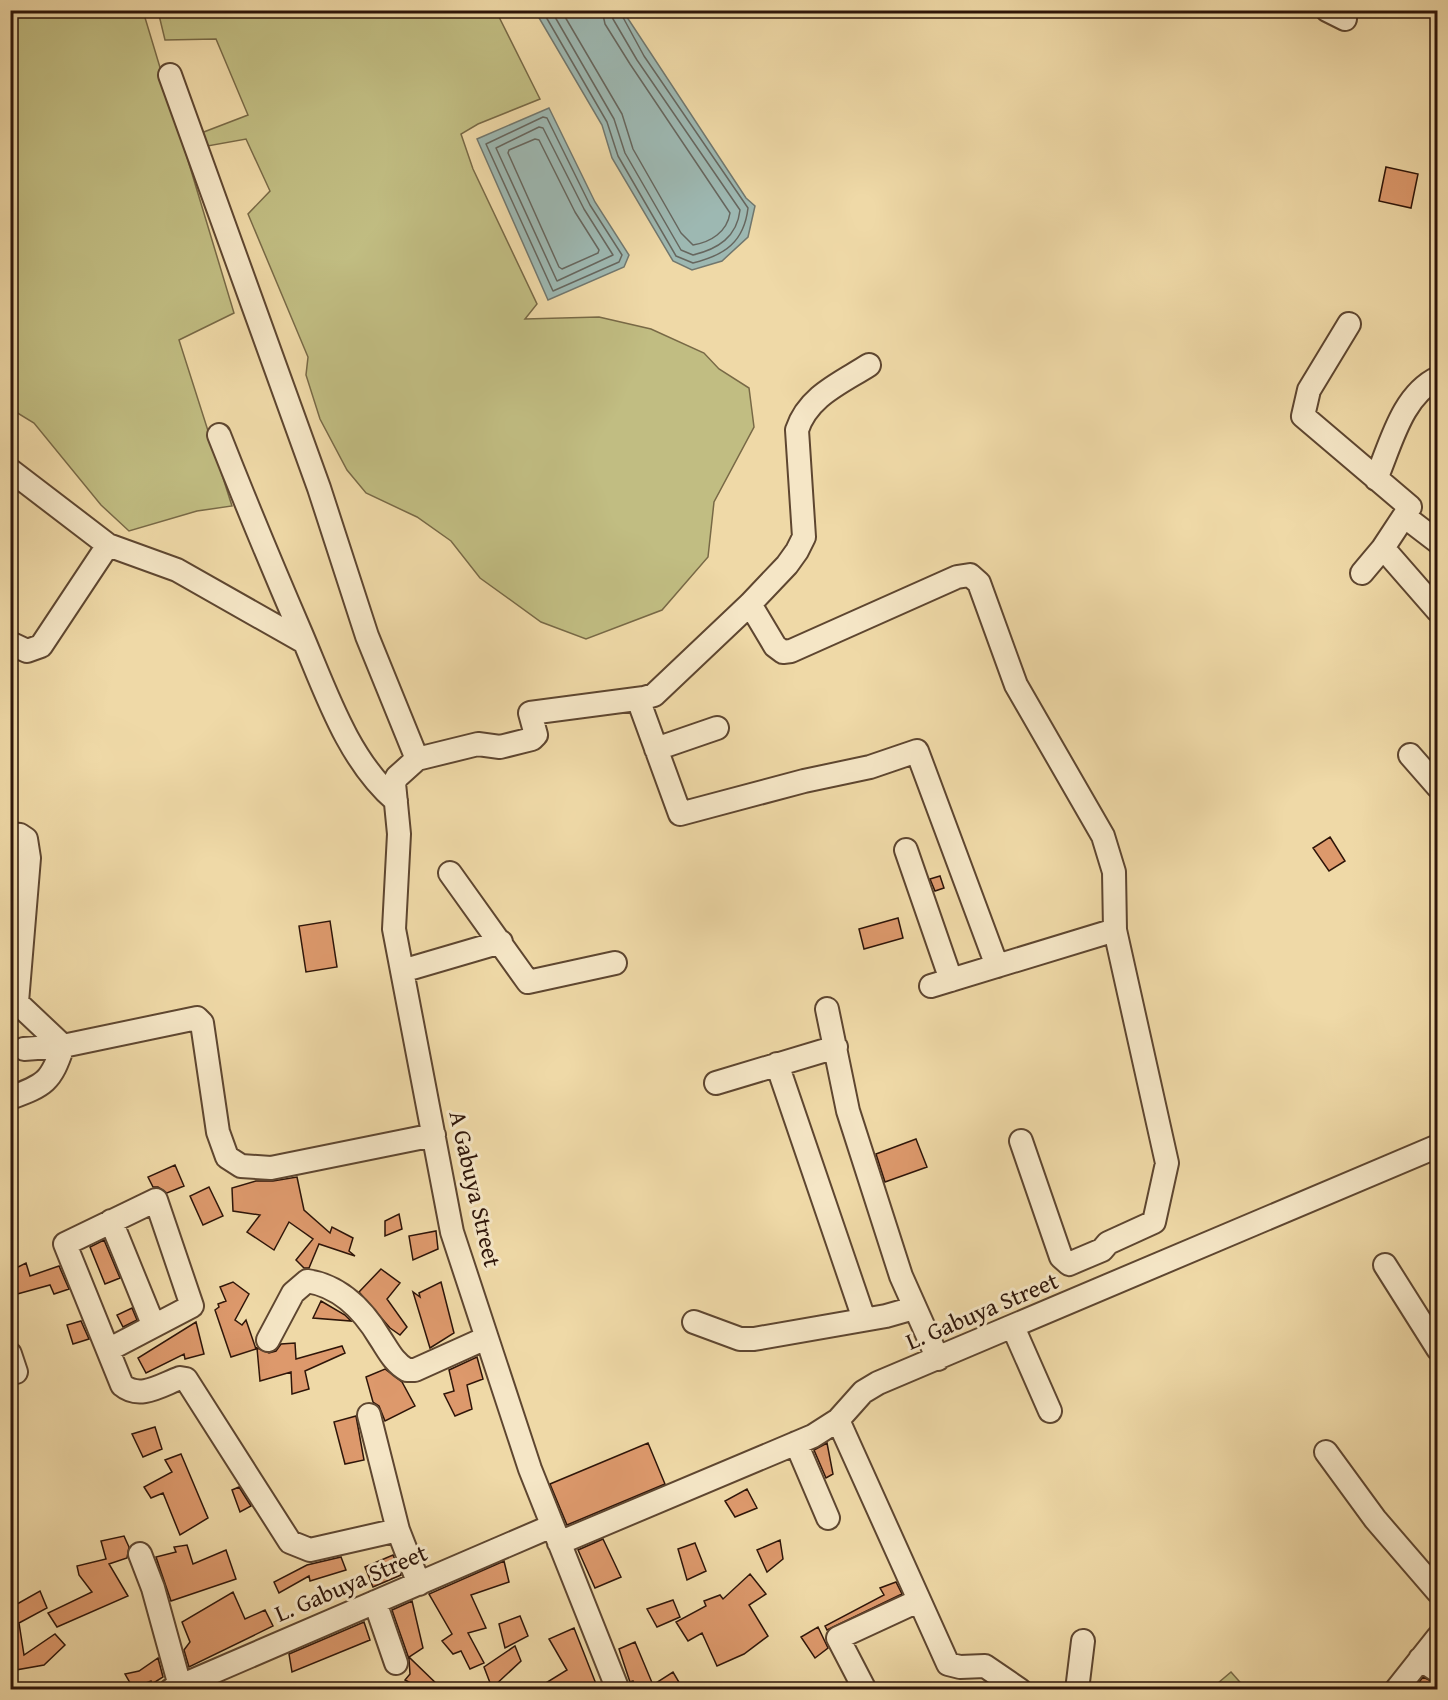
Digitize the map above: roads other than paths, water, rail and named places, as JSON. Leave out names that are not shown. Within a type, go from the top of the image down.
[{"type":"street","points":[[170,75],[319,488],[367,636],[417,759],[478,744],[500,747],[532,740],[536,735],[530,714],[638,699],[654,694],[664,687],[750,604],[792,558],[804,537],[797,430],[802,415],[814,400],[869,365]]},
{"type":"street","points":[[1349,324],[1309,390],[1303,416],[1410,507],[1383,548],[1362,573]]},
{"type":"street","points":[[1376,479],[1412,398],[1422,386],[1437,378]]},
{"type":"street","points":[[219,435],[304,642],[355,751],[377,785],[396,801]]},
{"type":"street","points":[[10,470],[108,545],[177,570],[304,642]]},
{"type":"street","points":[[1404,516],[1437,542]]},
{"type":"street","points":[[10,643],[27,651],[41,646],[108,545]]},
{"type":"street","points":[[1383,548],[1437,611]]},
{"type":"street","points":[[750,604],[775,646],[783,652],[791,651],[957,577],[970,575],[979,583],[1016,685],[1103,836],[1114,872],[1115,930],[1167,1163],[1154,1222],[1108,1243],[1102,1250],[1070,1263],[1061,1257],[1021,1141]]},
{"type":"street","points":[[638,699],[680,814],[804,781],[870,767],[915,750],[950,836],[997,966]]},
{"type":"street","points":[[656,749],[717,728]]},
{"type":"street","points":[[1410,755],[1437,787]]},
{"type":"street","name":"A Gabuya Street","points":[[417,759],[397,777],[394,783],[399,834],[394,929],[452,1232],[486,1338],[555,1534],[618,1689]]},
{"type":"street","points":[[10,834],[20,834],[26,839],[29,858],[14,999],[63,1046]]},
{"type":"street","points":[[906,850],[941,983],[1115,930]]},
{"type":"street","points":[[450,873],[528,982],[615,963]]},
{"type":"street","points":[[402,971],[501,942]]},
{"type":"street","points":[[828,1010],[848,1111],[914,1308],[938,1359]]},
{"type":"street","points":[[24,1049],[63,1046],[197,1018],[202,1023],[218,1132],[226,1156],[241,1166],[271,1168],[434,1135]]},
{"type":"street","points":[[10,1098],[40,1087],[47,1081],[54,1073],[63,1046]]},
{"type":"street","points":[[716,1083],[836,1047]]},
{"type":"street","points":[[777,1064],[864,1320]]},
{"type":"street","name":"L. Gabuya Street","points":[[182,1687],[419,1584],[813,1436],[837,1420],[863,1392],[1437,1146]]},
{"type":"street","points":[[108,1350],[153,1324],[191,1307],[192,1304],[158,1201],[153,1199],[69,1240],[64,1248],[122,1385],[129,1392],[139,1394],[180,1378],[186,1379],[290,1542],[310,1550],[398,1530]]},
{"type":"street","points":[[111,1221],[153,1324]]},
{"type":"street","points":[[1102,1250],[1108,1256],[1118,1283]]},
{"type":"street","points":[[1385,1264],[1437,1349]]},
{"type":"street","points":[[268,1340],[294,1293],[307,1281],[331,1289],[359,1308],[395,1360],[407,1370],[415,1370],[486,1338]]},
{"type":"street","points":[[694,1322],[740,1339],[754,1339],[864,1320],[914,1308]]},
{"type":"street","points":[[1013,1327],[1050,1412]]},
{"type":"street","points":[[369,1415],[398,1530],[419,1584]]},
{"type":"street","points":[[837,1420],[948,1664],[960,1667],[985,1666],[1020,1689]]},
{"type":"street","points":[[796,1443],[828,1518]]},
{"type":"street","points":[[1326,1452],[1375,1519],[1437,1592]]},
{"type":"street","points":[[140,1554],[153,1588],[182,1687]]},
{"type":"street","points":[[865,1689],[838,1638],[918,1601]]},
{"type":"street","points":[[375,1602],[396,1663]]},
{"type":"street","points":[[1396,1689],[1429,1665],[1437,1637]]},
{"type":"street","points":[[1077,1689],[1083,1641]]},
{"type":"water","points":[[535,11],[623,11],[746,198],[755,206],[748,237],[722,261],[692,270],[673,261],[612,158],[602,125]]},
{"type":"water","points":[[549,108],[595,202],[629,255],[624,267],[548,300],[477,139]]}]
